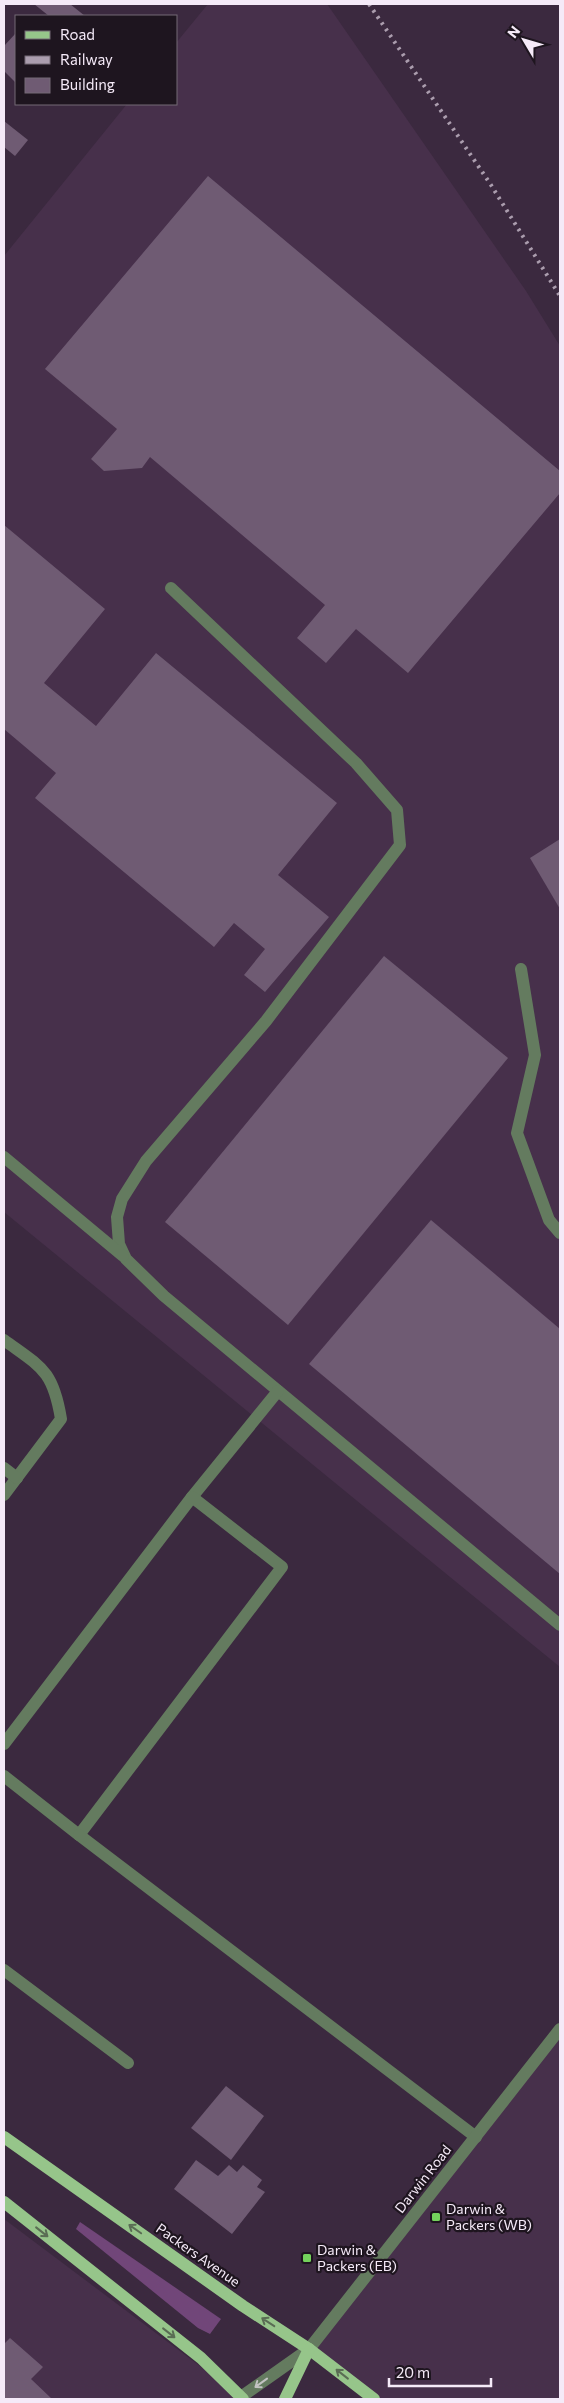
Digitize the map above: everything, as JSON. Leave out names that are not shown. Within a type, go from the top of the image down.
[{"type":"main road","name":"Packers Avenue","points":[[4,2137],[244,2306],[309,2349],[374,2399]]},
{"type":"main road","points":[[4,2202],[201,2358],[241,2399]]},
{"type":"main road","name":"Darwin Road","points":[[285,2399],[309,2349]]},
{"type":"street","points":[[126,1259],[119,1244],[118,1217],[122,1199],[132,1181],[146,1161],[266,1021],[400,844],[397,810],[356,763],[171,588]]},
{"type":"street","points":[[521,969],[536,1055],[517,1133],[549,1220],[560,1233]]},
{"type":"street","points":[[4,1157],[126,1259],[164,1296],[560,1625]]},
{"type":"street","points":[[4,1340],[44,1369],[56,1392],[61,1419],[4,1496]]},
{"type":"street","points":[[4,1744],[192,1497],[278,1391]]},
{"type":"street","points":[[4,1468],[17,1478]]},
{"type":"street","points":[[79,1835],[282,1567],[192,1497]]},
{"type":"street","points":[[4,1776],[476,2137]]},
{"type":"street","points":[[4,1970],[128,2063]]},
{"type":"street","name":"Darwin Road","points":[[241,2399],[309,2349],[560,2029]]},
{"type":"shaded area","points":[[208,4],[327,4],[526,291],[560,346],[560,1667],[4,1212],[4,256],[126,105],[178,105],[178,41]]},
{"type":"shaded area","points":[[560,2029],[560,2399],[374,2399],[309,2349]]},
{"type":"shaded area","points":[[4,2219],[241,2397],[240,2399],[4,2399]]},
{"type":"shaded area","points":[[80,2222],[221,2319],[210,2334],[198,2328],[76,2229]]},
{"type":"building","points":[[34,4],[70,4],[84,15],[48,15]]},
{"type":"building","points":[[15,34],[15,82],[4,71],[4,46]]},
{"type":"building","points":[[4,121],[28,140],[15,156],[4,147]]},
{"type":"building","points":[[208,176],[560,471],[560,493],[408,673],[356,629],[326,663],[297,638],[325,605],[150,457],[142,468],[104,471],[91,459],[117,429],[45,369]]},
{"type":"building","points":[[4,525],[105,609],[44,683],[96,726],[156,653],[337,803],[278,875],[329,917],[265,992],[244,975],[265,949],[234,923],[214,947],[35,798],[56,773],[4,729]]},
{"type":"building","points":[[560,839],[560,909],[530,858]]},
{"type":"building","points":[[384,956],[508,1058],[288,1325],[165,1222]]},
{"type":"building","points":[[431,1220],[560,1329],[560,1574],[309,1364]]},
{"type":"building","points":[[226,2086],[264,2116],[231,2160],[191,2128]]},
{"type":"building","points":[[196,2160],[218,2176],[229,2165],[237,2172],[243,2165],[262,2180],[257,2187],[265,2192],[232,2234],[174,2189]]},
{"type":"building","points":[[10,2338],[43,2367],[31,2379],[52,2399],[4,2399],[4,2344]]},
{"type":"railway","points":[[369,4],[491,185],[560,296]]},
{"type":"place","name":"Darwin & Packers (WB)","points":[[436,2217]]},
{"type":"place","name":"Darwin & Packers (EB)","points":[[307,2258]]}]
